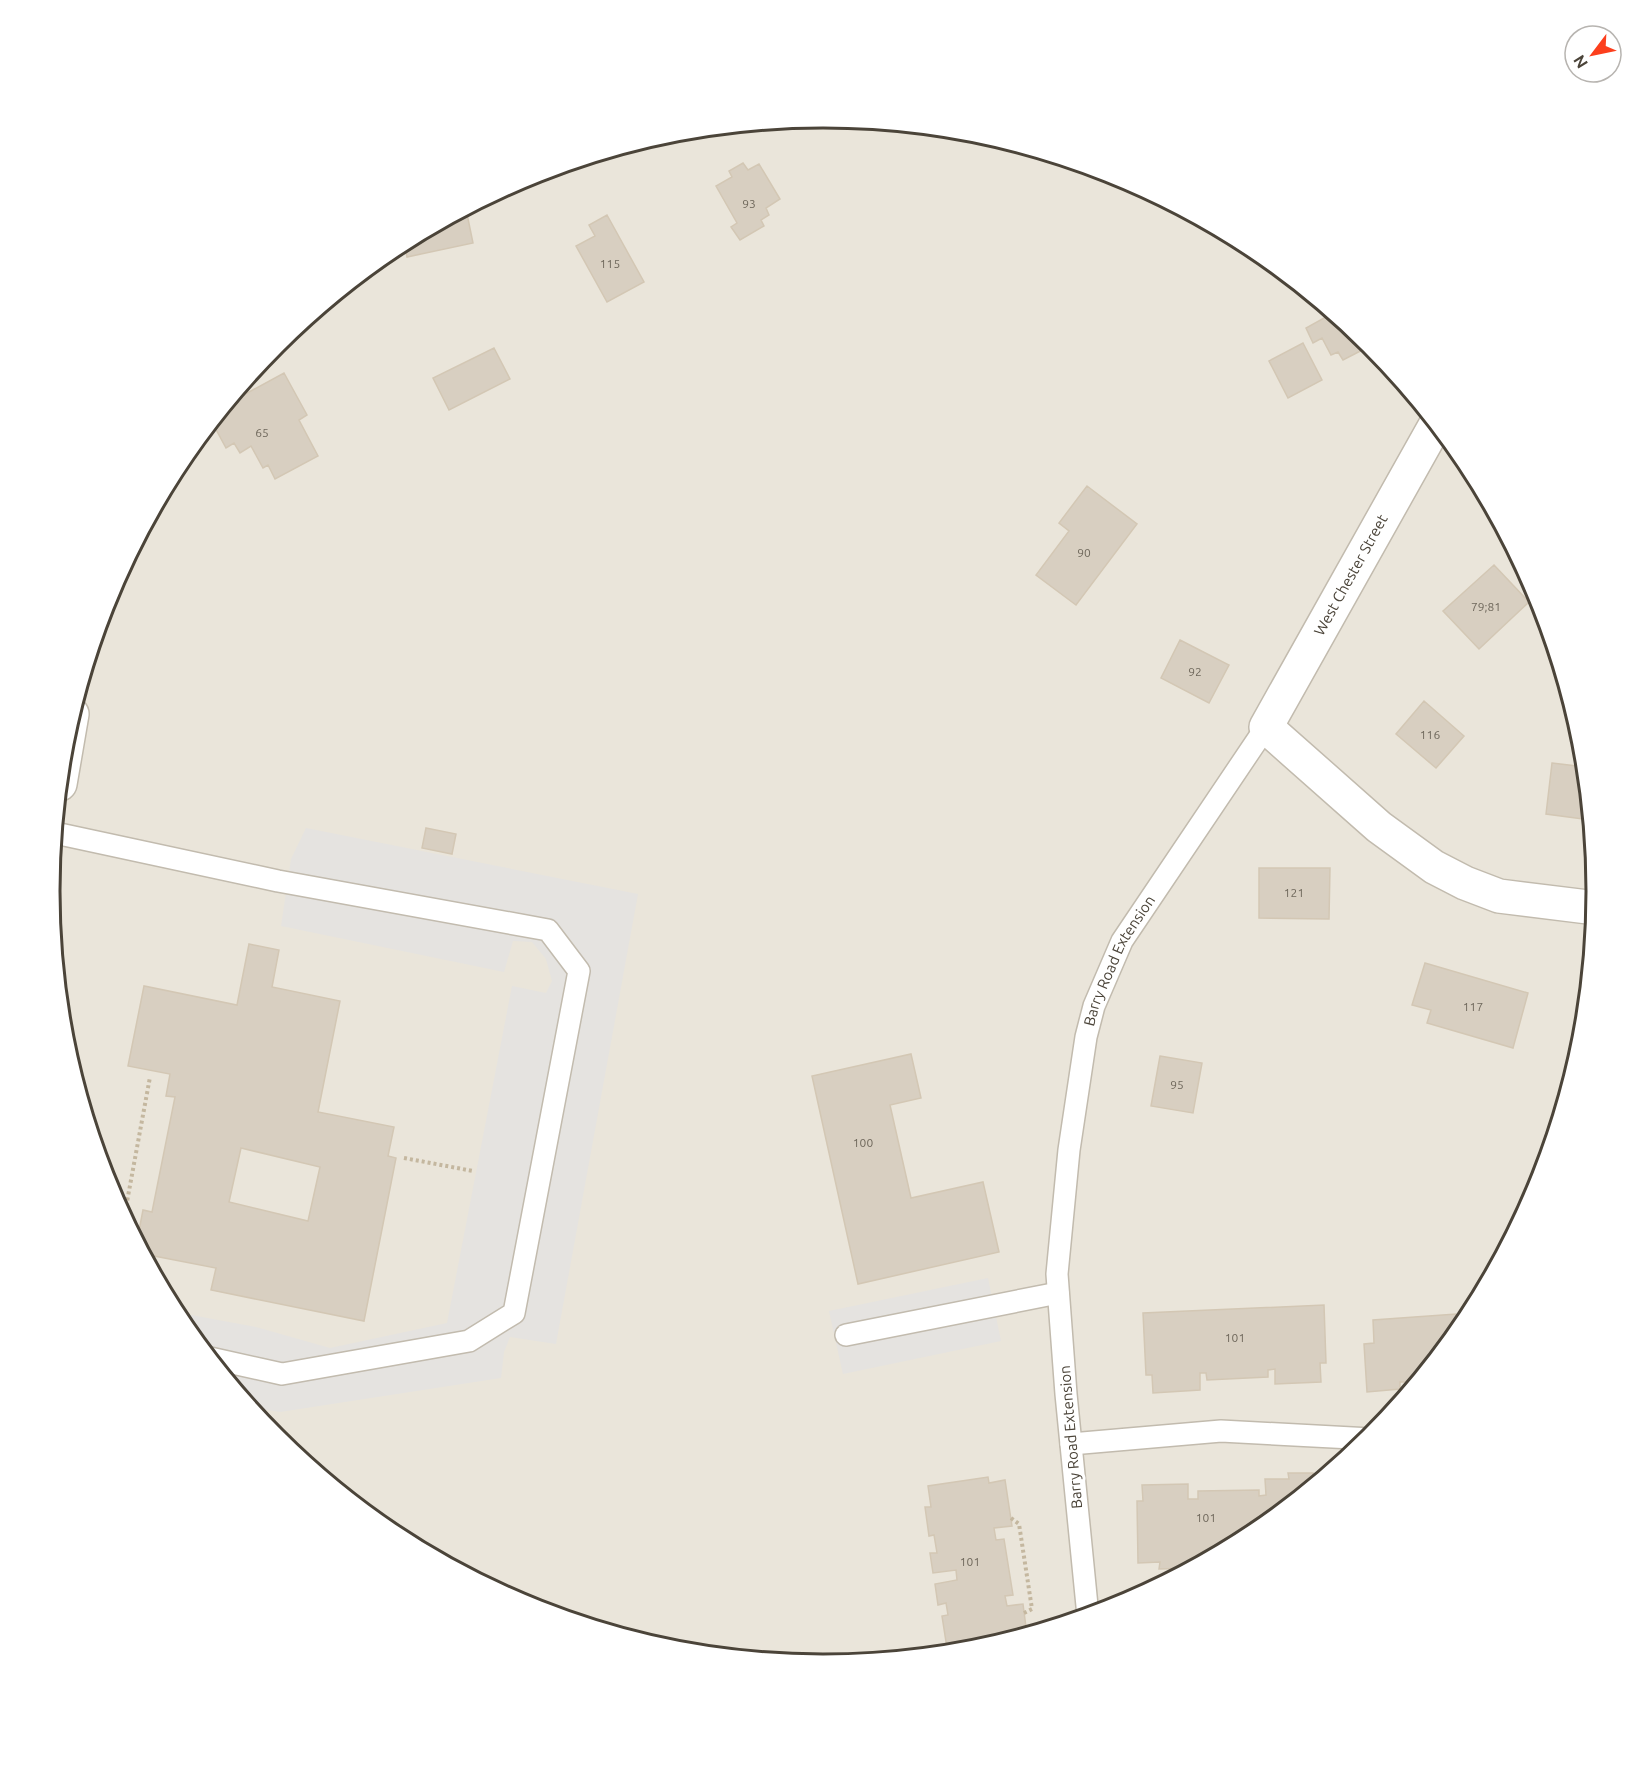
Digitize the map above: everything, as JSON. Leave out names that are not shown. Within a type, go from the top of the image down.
[{"type":"street","name":"West Chester Street","points":[[1266,727],[1432,431]]},
{"type":"street","points":[[1266,727],[1379,827],[1434,867],[1465,883],[1499,896],[1586,907]]},
{"type":"lane","name":"Barry Road Extension","points":[[1087,1607],[1057,1274],[1069,1150],[1086,1037],[1094,1006],[1122,941],[1266,727]]},
{"type":"lane","points":[[63,835],[278,881],[548,930],[579,971],[514,1313],[469,1341],[282,1374],[222,1361]]},
{"type":"lane","points":[[846,1335],[1058,1293]]},
{"type":"lane","points":[[1071,1444],[1221,1431],[1356,1437]]},
{"type":"path","points":[[127,1203],[150,1077]]},
{"type":"path","points":[[404,1158],[472,1171]]},
{"type":"path","points":[[1011,1518],[1019,1524],[1027,1566],[1032,1609],[1024,1613]]},
{"type":"shaded area","points":[[824,128],[923,135],[1021,154],[1069,169],[1116,186],[1205,230],[1248,257],[1327,317],[1398,388],[1429,427],[1485,510],[1508,554],[1529,599],[1561,694],[1580,792],[1585,842],[1587,892],[1580,991],[1561,1089],[1546,1137],[1529,1184],[1485,1273],[1458,1316],[1398,1395],[1327,1466],[1288,1497],[1205,1553],[1161,1576],[1116,1597],[1021,1629],[923,1648],[873,1653],[824,1655],[724,1648],[626,1629],[578,1614],[531,1597],[442,1553],[399,1526],[320,1466],[249,1395],[218,1356],[162,1273],[139,1229],[118,1184],[86,1089],[67,991],[60,892],[67,792],[86,694],[101,646],[118,599],[162,510],[189,467],[249,388],[320,317],[359,286],[442,230],[486,207],[531,186],[626,154],[724,135],[774,130]]},
{"type":"shaded area","points":[[306,828],[638,894],[556,1344],[510,1337],[504,1352],[501,1378],[280,1412],[263,1409],[218,1356],[188,1314],[256,1327],[330,1348],[447,1323],[512,986],[546,993],[552,981],[546,959],[532,942],[513,941],[504,972],[281,926],[291,859]]},
{"type":"shaded area","points":[[988,1278],[1001,1341],[843,1374],[829,1311]]},
{"type":"building","points":[[743,163],[748,170],[759,164],[780,199],[766,208],[769,215],[761,220],[764,226],[740,240],[731,227],[737,223],[716,186],[732,177],[729,171]]},
{"type":"building","points":[[607,215],[644,282],[607,302],[576,246],[595,236],[589,225]]},
{"type":"building","points":[[468,217],[473,243],[407,257],[406,253]]},
{"type":"building","points":[[1326,317],[1361,350],[1343,360],[1338,352],[1331,355],[1322,338],[1313,343],[1306,328]]},
{"type":"building","points":[[1303,343],[1322,380],[1288,398],[1269,361]]},
{"type":"building","points":[[494,348],[510,379],[449,410],[433,378]]},
{"type":"building","points":[[284,373],[307,415],[299,420],[318,456],[275,479],[268,465],[263,468],[251,446],[240,453],[234,443],[226,448],[216,430],[243,395]]},
{"type":"building","points":[[1087,486],[1137,524],[1076,605],[1036,575],[1069,531],[1059,523]]},
{"type":"building","points":[[1494,565],[1529,602],[1479,649],[1443,611]]},
{"type":"building","points":[[1180,640],[1229,665],[1209,703],[1161,678]]},
{"type":"building","points":[[1424,701],[1464,736],[1436,768],[1396,734]]},
{"type":"building","points":[[1552,763],[1576,766],[1583,819],[1546,814]]},
{"type":"building","points":[[426,828],[456,834],[452,854],[422,848]]},
{"type":"building","points":[[1259,868],[1330,868],[1329,919],[1259,918]]},
{"type":"building","points":[[249,944],[279,950],[272,987],[340,1001],[318,1112],[394,1127],[388,1156],[396,1158],[364,1321],[211,1290],[216,1268],[153,1256],[139,1229],[143,1210],[152,1212],[175,1097],[166,1096],[170,1074],[128,1066],[144,986],[237,1005]],"holes":[[[241,1148],[320,1167],[308,1221],[229,1202]]]},
{"type":"building","points":[[1425,963],[1528,993],[1513,1048],[1427,1023],[1431,1010],[1412,1005]]},
{"type":"building","points":[[911,1054],[921,1098],[890,1105],[911,1198],[983,1182],[999,1252],[858,1284],[812,1076]]},
{"type":"building","points":[[1160,1056],[1202,1063],[1193,1113],[1151,1106]]},
{"type":"building","points":[[1324,1305],[1326,1363],[1320,1363],[1321,1382],[1275,1384],[1275,1369],[1268,1370],[1268,1377],[1207,1380],[1206,1373],[1200,1373],[1200,1390],[1153,1393],[1152,1375],[1146,1375],[1143,1313]]},
{"type":"building","points":[[1456,1314],[1456,1318],[1407,1384],[1400,1382],[1400,1389],[1367,1392],[1364,1344],[1374,1343],[1373,1320]]},
{"type":"building","points":[[1288,1473],[1313,1473],[1313,1477],[1248,1526],[1175,1569],[1159,1569],[1160,1562],[1138,1563],[1137,1501],[1143,1501],[1142,1485],[1188,1484],[1188,1499],[1198,1499],[1198,1491],[1259,1490],[1259,1496],[1266,1495],[1265,1479],[1289,1479]]},
{"type":"building","points":[[988,1477],[989,1483],[1005,1480],[1012,1526],[994,1528],[996,1540],[1004,1539],[1013,1595],[1005,1596],[1007,1606],[1023,1604],[1026,1627],[946,1644],[942,1616],[948,1615],[946,1603],[938,1605],[935,1584],[957,1580],[956,1570],[933,1573],[930,1553],[937,1553],[934,1535],[929,1536],[925,1507],[931,1507],[928,1486]]}]
